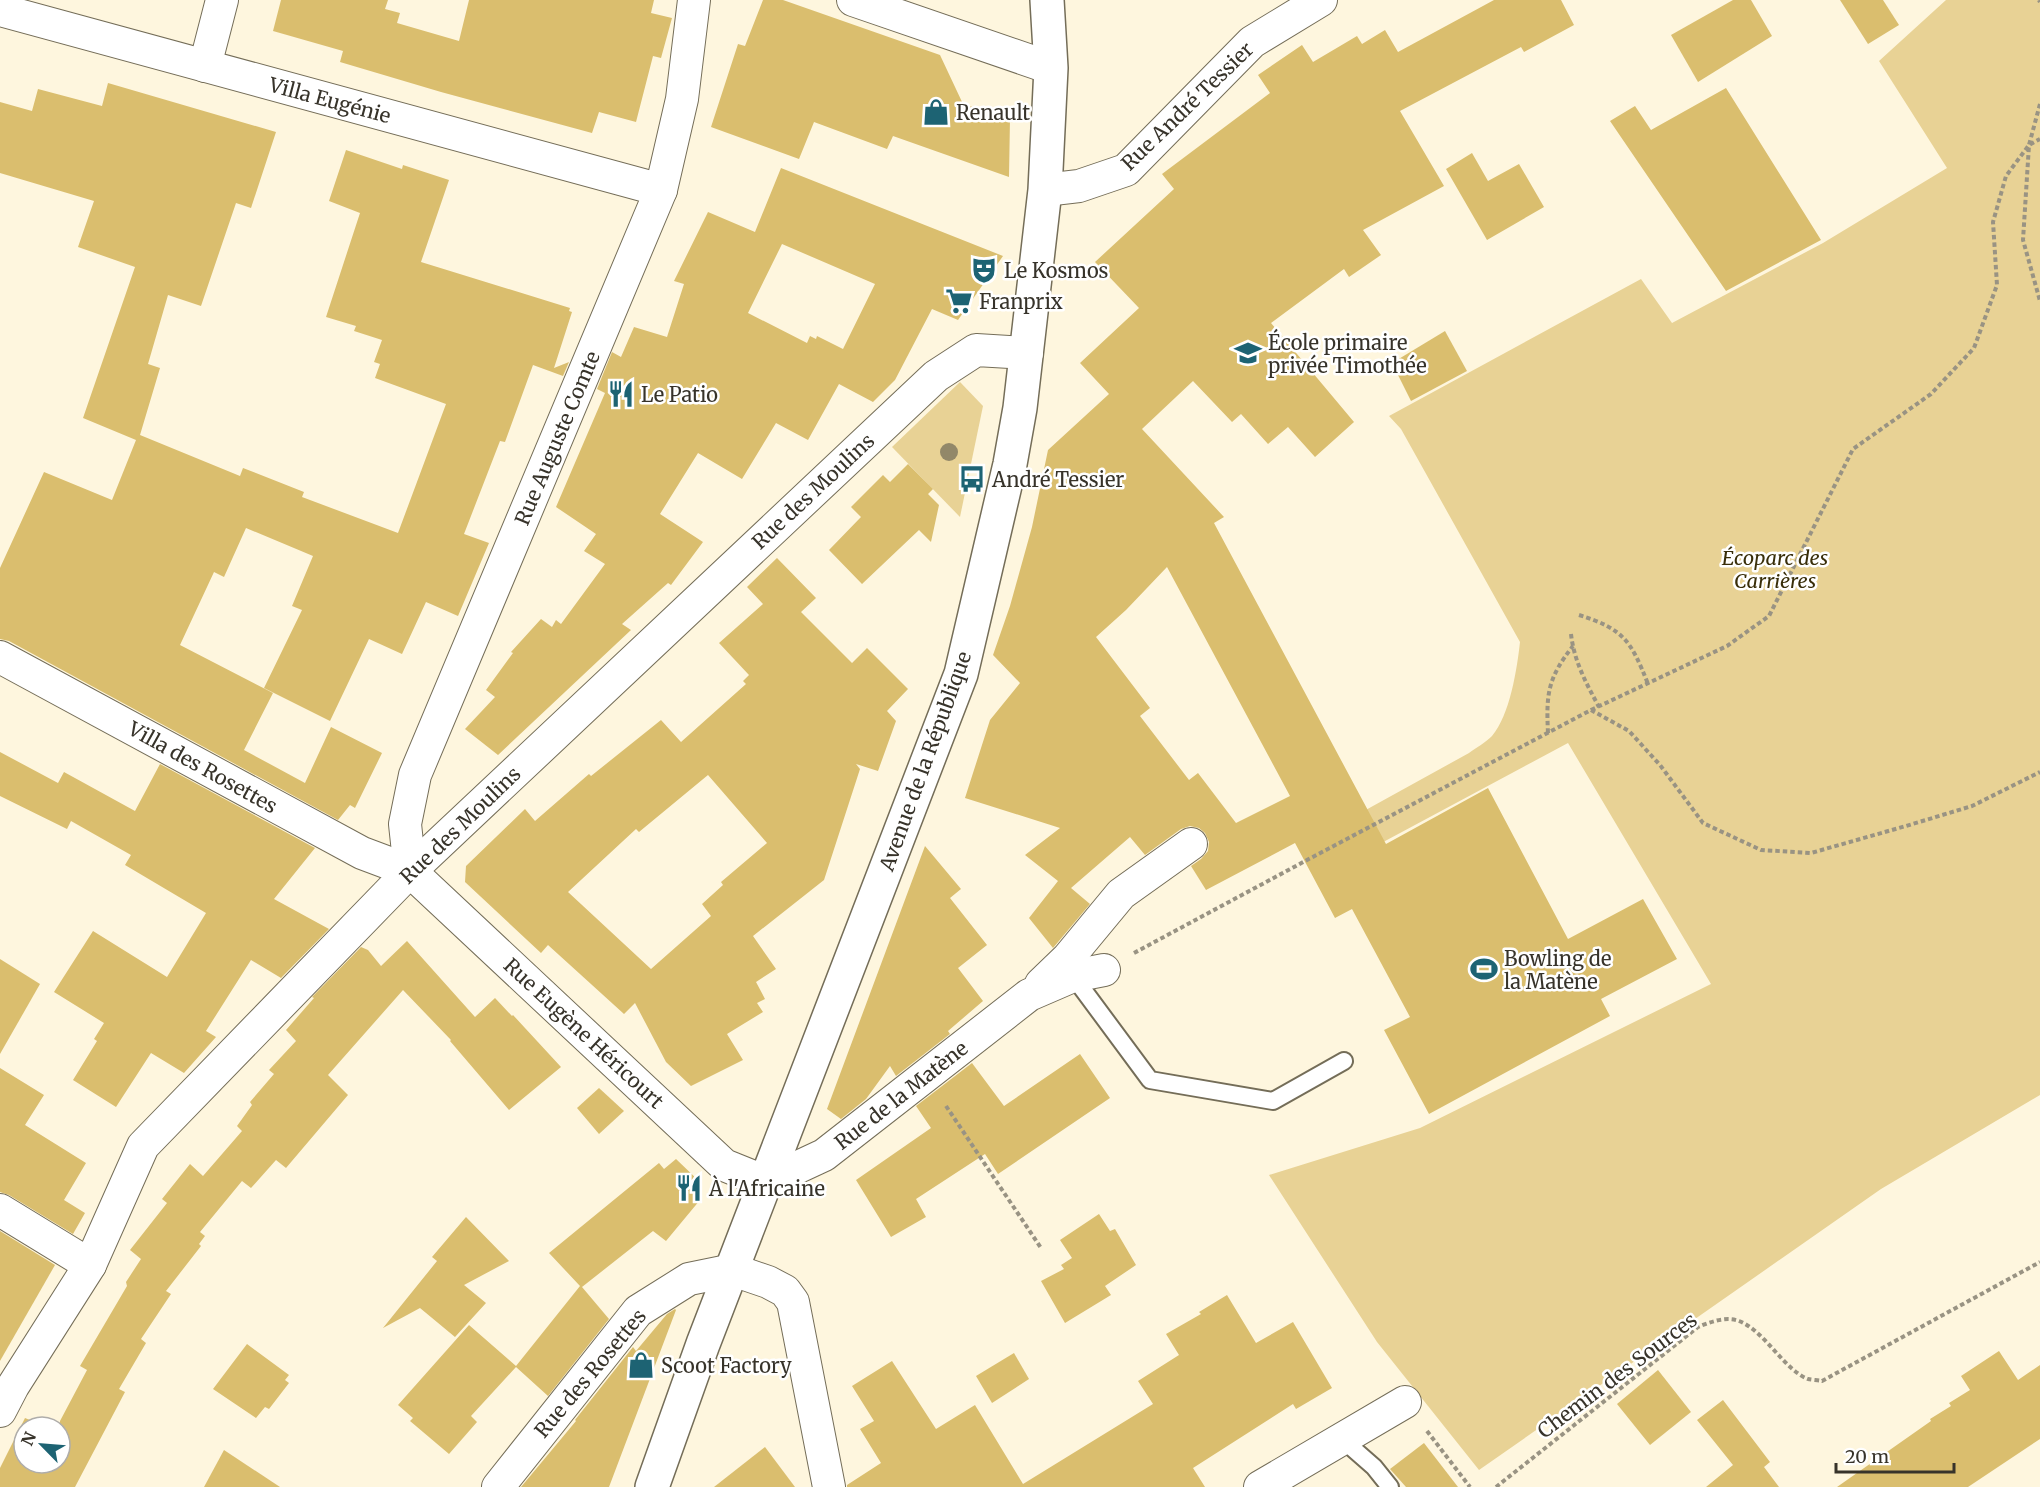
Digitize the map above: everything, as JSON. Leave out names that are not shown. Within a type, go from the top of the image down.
[{"type":"main road","name":"Avenue de la République","points":[[652,1487],[703,1344],[961,674],[1010,464],[1028,353],[1045,190],[1051,68],[1047,0]]},
{"type":"street","points":[[205,66],[222,0]]},
{"type":"street","name":"Rue Auguste Comte","points":[[410,871],[405,824],[415,775],[661,190],[681,99],[694,0]]},
{"type":"street","points":[[853,0],[1051,68]]},
{"type":"street","name":"Rue André Tessier","points":[[1045,190],[1079,186],[1126,170],[1252,42],[1321,0]]},
{"type":"street","name":"Villa Eugénie","points":[[0,10],[661,190]]},
{"type":"street","name":"Rue des Moulins","points":[[0,1411],[13,1386],[90,1265],[143,1146],[410,871],[936,376],[976,350],[1028,353]]},
{"type":"street","name":"Villa des Rosettes","points":[[0,657],[362,853],[410,871]]},
{"type":"street","name":"Rue de la Matène","points":[[766,1182],[824,1155],[1029,995],[1068,958],[1121,894],[1191,844]]},
{"type":"street","name":"Rue Eugène Héricourt","points":[[410,871],[724,1165],[766,1182]]},
{"type":"street","name":"Rue de la Matène","points":[[1029,995],[1073,976],[1104,970]]},
{"type":"street","points":[[0,1210],[90,1265]]},
{"type":"street","points":[[733,1270],[777,1286],[785,1291],[793,1302],[830,1487]]},
{"type":"street","name":"Rue des Rosettes","points":[[498,1487],[638,1311],[689,1279],[733,1270]]},
{"type":"street","points":[[1260,1487],[1405,1402]]},
{"type":"lane","points":[[1073,976],[1150,1080],[1273,1101],[1344,1061]]},
{"type":"lane","points":[[1342,1439],[1374,1467],[1390,1487]]},
{"type":"path","points":[[2040,104],[2029,145],[2023,240],[2040,301]]},
{"type":"path","points":[[1104,970],[1591,710],[1727,646],[1769,616],[1853,449],[1931,394],[1974,348],[1997,285],[1993,222],[2006,176],[2029,145],[2040,139]]},
{"type":"path","points":[[1579,615],[1603,622],[1627,639],[1636,653],[1648,684]]},
{"type":"path","points":[[1571,634],[1582,674],[1599,706]]},
{"type":"path","points":[[1548,733],[1548,694],[1553,675],[1573,646]]},
{"type":"path","points":[[1591,710],[1629,731],[1660,765],[1703,823],[1761,850],[1810,853],[1972,807],[2040,772]]},
{"type":"path","points":[[925,1076],[1041,1248]]},
{"type":"path","name":"Chemin des Sources","points":[[1496,1487],[1698,1327],[1718,1320],[1739,1320],[1756,1332],[1796,1371],[1807,1378],[1822,1381],[2040,1262]]},
{"type":"path","points":[[1405,1402],[1470,1487]]},
{"type":"green space","name":"Écoparc des Carrières","points":[[1946,0],[2040,0],[2040,1095],[1881,1189],[1479,1470],[1377,1342],[1269,1175],[1420,1128],[1711,984],[1568,743],[1331,870],[1315,838],[1469,753],[1492,736],[1508,704],[1519,653],[1520,642],[1401,429],[1389,416],[1641,279],[1672,323],[1823,243],[1947,168],[1879,61]]},
{"type":"green space","points":[[960,382],[983,406],[960,517],[892,447]]},
{"type":"building","points":[[281,0],[388,0],[385,9],[400,13],[397,23],[459,41],[469,0],[654,0],[651,13],[672,18],[661,58],[653,56],[636,122],[599,112],[592,133],[340,62],[343,51],[273,31]]},
{"type":"building","points":[[763,0],[783,0],[940,55],[963,104],[1010,118],[1009,177],[893,136],[887,149],[814,122],[799,159],[711,127],[738,44],[745,46]]},
{"type":"building","points":[[1494,0],[1561,0],[1574,25],[1524,52],[1521,47],[1400,111],[1444,186],[1363,230],[1381,255],[1349,277],[1344,269],[1271,323],[1354,422],[1315,457],[1288,427],[1268,444],[1241,414],[1232,422],[1193,381],[1142,429],[1224,517],[1214,523],[1386,844],[1488,788],[1568,939],[1643,899],[1677,959],[1601,999],[1610,1016],[1429,1114],[1384,1030],[1410,1017],[1352,909],[1335,918],[1295,843],[1206,890],[1191,866],[1208,851],[1209,842],[1205,833],[1199,828],[1190,826],[1181,829],[1145,855],[1130,837],[1071,888],[1090,904],[1053,948],[1029,918],[1058,881],[1025,855],[1060,828],[965,798],[990,720],[1020,683],[993,655],[1010,606],[1032,527],[1048,450],[1109,394],[1080,363],[1139,308],[1095,262],[1174,189],[1162,174],[1270,93],[1258,75],[1302,45],[1313,62],[1357,36],[1362,44],[1385,30],[1398,52]],"holes":[[[1167,567],[1290,796],[1236,823],[1198,773],[1189,780],[1140,716],[1150,708],[1096,637],[1126,610]]]},
{"type":"building","points":[[1733,0],[1751,0],[1772,36],[1698,82],[1671,35]]},
{"type":"building","points":[[1840,0],[1883,0],[1899,25],[1868,44]]},
{"type":"building","points":[[108,83],[276,132],[251,208],[236,203],[201,306],[168,295],[148,364],[160,368],[140,435],[240,476],[243,468],[304,492],[302,497],[398,533],[446,404],[375,378],[380,364],[374,362],[382,340],[354,331],[356,326],[326,317],[360,213],[329,201],[346,150],[402,169],[403,165],[449,180],[421,262],[570,308],[569,311],[572,312],[554,368],[569,362],[563,376],[533,365],[505,442],[500,441],[464,534],[489,543],[458,616],[426,602],[402,654],[369,639],[330,721],[264,688],[302,610],[292,606],[313,556],[246,528],[224,577],[214,572],[180,645],[273,693],[244,750],[305,783],[331,727],[382,753],[355,808],[350,805],[338,820],[9,641],[0,639],[0,568],[44,472],[112,500],[136,440],[83,418],[135,267],[78,247],[94,201],[0,173],[0,102],[32,111],[38,89],[102,106]]},
{"type":"building","points":[[1726,88],[1821,240],[1726,291],[1610,121],[1635,106],[1651,130]]},
{"type":"building","points":[[1472,153],[1488,181],[1519,164],[1544,207],[1487,240],[1446,169]]},
{"type":"building","points":[[781,168],[1003,256],[958,320],[932,309],[895,380],[873,402],[839,384],[808,440],[776,423],[742,479],[698,453],[660,514],[703,542],[671,585],[668,583],[622,624],[631,630],[498,755],[465,729],[495,697],[486,690],[513,653],[511,652],[541,619],[552,627],[556,620],[561,624],[605,564],[584,551],[596,534],[556,507],[605,393],[597,389],[612,352],[621,357],[634,327],[667,337],[684,284],[674,281],[708,212],[755,232]],"holes":[[[782,244],[875,284],[843,349],[817,336],[816,339],[810,336],[807,343],[748,313]]]},
{"type":"building","points":[[1445,331],[1467,371],[1411,401],[1392,363]]},
{"type":"building","points":[[908,464],[933,489],[928,494],[939,505],[931,542],[919,530],[862,584],[829,550],[861,517],[851,507],[883,475],[890,482]]},
{"type":"building","points":[[777,558],[816,598],[801,612],[852,663],[867,648],[908,689],[887,711],[896,721],[878,771],[856,764],[860,769],[824,880],[753,936],[776,969],[756,982],[765,999],[757,1003],[763,1012],[727,1034],[743,1060],[691,1086],[666,1062],[635,1003],[624,1014],[548,945],[541,953],[465,882],[466,866],[525,809],[535,821],[589,774],[591,776],[661,720],[681,742],[746,684],[743,681],[749,675],[719,643],[763,604],[747,587]],"holes":[[[708,775],[767,843],[721,882],[723,885],[702,904],[711,916],[651,969],[568,892],[636,829],[639,832]]]},
{"type":"building","points":[[0,752],[58,783],[64,772],[135,811],[160,764],[315,848],[274,899],[329,929],[281,978],[251,960],[206,1031],[216,1037],[184,1073],[151,1053],[116,1107],[73,1080],[97,1041],[94,1039],[104,1023],[54,992],[93,931],[167,977],[206,913],[125,865],[131,855],[71,821],[67,829],[0,796]]},
{"type":"building","points":[[925,846],[961,889],[950,898],[987,945],[958,968],[983,1001],[948,1031],[950,1034],[896,1076],[890,1066],[866,1099],[841,1119],[827,1109]]},
{"type":"building","points":[[407,941],[475,1017],[495,998],[561,1067],[509,1110],[451,1040],[403,990],[328,1075],[348,1095],[286,1168],[276,1160],[251,1188],[242,1181],[200,1232],[205,1236],[199,1244],[201,1246],[166,1291],[171,1294],[141,1339],[146,1343],[119,1389],[125,1392],[75,1487],[0,1487],[0,1468],[12,1444],[12,1475],[72,1475],[72,1415],[63,1415],[87,1370],[80,1366],[141,1259],[130,1250],[167,1203],[162,1199],[190,1164],[203,1176],[242,1131],[237,1126],[252,1105],[250,1102],[274,1074],[269,1070],[296,1041],[286,1030],[314,998],[312,997],[361,947],[368,950],[381,966]]},
{"type":"building","points":[[0,959],[40,984],[0,1054]]},
{"type":"building","points":[[1080,1054],[1110,1098],[998,1174],[985,1154],[916,1199],[926,1217],[891,1237],[856,1180],[931,1128],[916,1106],[972,1063],[1004,1106]]},
{"type":"building","points":[[0,1068],[44,1095],[25,1125],[86,1163],[64,1200],[85,1213],[73,1234],[9,1195],[0,1192]]},
{"type":"building","points":[[599,1088],[624,1111],[599,1134],[577,1108]]},
{"type":"building","points":[[676,1159],[700,1182],[700,1200],[666,1241],[653,1231],[582,1287],[609,1319],[548,1396],[516,1367],[471,1416],[477,1422],[449,1454],[410,1421],[413,1418],[398,1405],[469,1325],[516,1366],[580,1286],[549,1253],[659,1163],[664,1169]]},
{"type":"building","points":[[1099,1214],[1110,1231],[1115,1229],[1136,1265],[1105,1286],[1111,1295],[1065,1323],[1041,1281],[1064,1269],[1061,1265],[1072,1258],[1060,1240]]},
{"type":"building","points":[[466,1217],[509,1261],[464,1285],[486,1303],[455,1337],[420,1308],[383,1328],[437,1261],[432,1257]]},
{"type":"building","points":[[0,1231],[55,1265],[0,1361]]},
{"type":"building","points":[[1227,1295],[1256,1343],[1293,1322],[1332,1388],[1296,1409],[1293,1404],[1193,1468],[1205,1487],[847,1487],[881,1463],[860,1429],[874,1421],[852,1386],[892,1361],[936,1429],[975,1405],[1023,1484],[1153,1404],[1138,1381],[1179,1355],[1166,1334],[1201,1314],[1199,1312]]},
{"type":"building","points":[[675,1309],[609,1487],[521,1487],[633,1347],[636,1351],[667,1314]]},
{"type":"building","points":[[247,1344],[289,1375],[285,1380],[289,1383],[269,1409],[265,1407],[256,1418],[213,1389]]},
{"type":"building","points":[[1999,1351],[2018,1380],[2040,1365],[2040,1439],[1968,1487],[1837,1487],[1951,1406],[1949,1403],[1970,1390],[1961,1376]]},
{"type":"building","points":[[1014,1353],[1029,1379],[992,1403],[976,1376]]},
{"type":"building","points":[[1658,1370],[1691,1412],[1650,1445],[1617,1404]]},
{"type":"building","points":[[1723,1400],[1770,1462],[1764,1467],[1779,1487],[1706,1487],[1733,1465],[1697,1420]]},
{"type":"building","points":[[1424,1443],[1458,1487],[1406,1487],[1390,1469]]},
{"type":"building","points":[[765,1447],[795,1487],[714,1487]]},
{"type":"building","points":[[224,1450],[280,1487],[204,1487]]},
{"type":"place","name":"Renault","points":[[936,112]]},
{"type":"place","name":"Le Kosmos","points":[[984,270]]},
{"type":"place","name":"Franprix","points":[[959,301]]},
{"type":"place","name":"École primaire privée Timothée","points":[[1248,353]]},
{"type":"place","name":"Le Patio","points":[[621,394]]},
{"type":"place","name":"André Tessier","points":[[972,479]]},
{"type":"place","name":"Bowling de la Matène","points":[[1484,969]]},
{"type":"place","name":"À l'Africaine","points":[[689,1188]]},
{"type":"place","name":"Scoot Factory","points":[[641,1365]]}]
